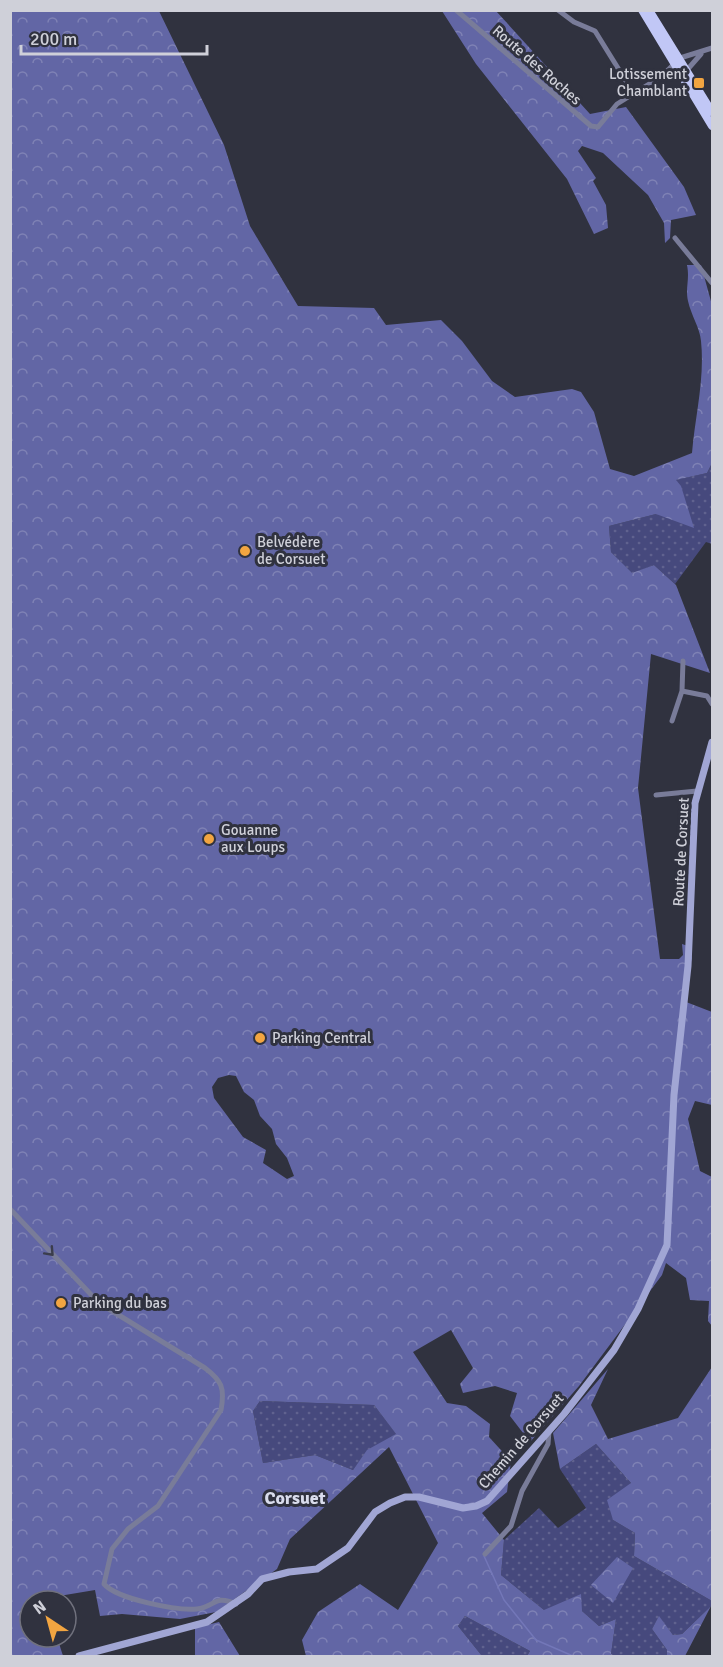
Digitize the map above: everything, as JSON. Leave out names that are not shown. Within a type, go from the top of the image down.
[{"type":"main road","points":[[642,10],[712,112]]},
{"type":"main road","points":[[649,10],[712,126]]},
{"type":"street","name":"Route des Roches","points":[[456,10],[581,120],[598,127],[605,122],[617,104],[634,94]]},
{"type":"street","points":[[558,10],[574,22],[595,31],[634,94],[712,48]]},
{"type":"street","points":[[680,65],[702,53]]},
{"type":"street","points":[[675,238],[712,283]]},
{"type":"street","points":[[672,721],[682,691],[683,661]]},
{"type":"street","points":[[682,691],[707,696],[712,704]]},
{"type":"street","name":"Route de Corsuet","points":[[688,966],[697,791],[712,742]]},
{"type":"street","points":[[656,795],[697,791]]},
{"type":"street","name":"Chemin de Corsuet","points":[[79,1656],[207,1622],[236,1604],[262,1579],[289,1572],[306,1572],[329,1563],[348,1548],[375,1512],[405,1497],[419,1497],[463,1508],[476,1506],[486,1501],[549,1431],[614,1350],[638,1309],[667,1245],[674,1095],[688,966]]},
{"type":"street","points":[[10,1209],[99,1303],[205,1368],[219,1378],[225,1391],[221,1410],[159,1506],[128,1529],[112,1549],[104,1584],[111,1590],[164,1606],[200,1609],[216,1600],[225,1599],[236,1604]]},
{"type":"street","points":[[485,1554],[511,1526],[522,1491],[548,1444],[549,1431]]},
{"type":"shaded area","points":[[712,463],[712,544],[706,542],[675,584],[654,565],[632,574],[611,552],[609,526],[656,514],[675,480],[707,473]]},
{"type":"shaded area","points":[[260,1401],[374,1405],[397,1435],[368,1450],[353,1470],[315,1455],[263,1463],[253,1411]]},
{"type":"shaded area","points":[[596,1444],[631,1483],[613,1520],[635,1533],[634,1556],[712,1601],[711,1606],[682,1634],[673,1635],[659,1617],[652,1629],[667,1650],[667,1656],[616,1656],[611,1654],[616,1619],[599,1626],[582,1611],[544,1610],[501,1575],[504,1540],[539,1508],[558,1528],[586,1508],[560,1469]]},
{"type":"shaded area","points":[[465,1616],[530,1651],[527,1656],[482,1656],[458,1626]]},
{"type":"green space","points":[[11,11],[159,11],[224,145],[250,226],[298,306],[374,308],[386,325],[441,320],[462,341],[492,381],[515,397],[572,389],[581,392],[594,412],[610,469],[634,476],[692,453],[701,383],[702,355],[700,336],[688,301],[687,265],[701,265],[712,305],[712,463],[707,473],[676,480],[681,486],[694,528],[656,514],[609,526],[611,552],[632,573],[654,565],[676,585],[710,673],[651,654],[638,788],[660,959],[679,959],[683,955],[682,944],[688,946],[692,958],[681,1000],[712,1012],[712,1105],[695,1101],[688,1119],[700,1171],[712,1177],[712,1326],[708,1321],[709,1301],[690,1300],[686,1278],[666,1263],[662,1275],[579,1386],[530,1442],[510,1416],[517,1393],[495,1386],[463,1393],[460,1384],[473,1368],[451,1330],[413,1352],[447,1403],[466,1406],[490,1424],[489,1437],[511,1461],[507,1492],[482,1513],[504,1540],[501,1575],[544,1610],[581,1594],[582,1611],[599,1626],[616,1619],[611,1654],[616,1656],[527,1656],[530,1651],[465,1616],[458,1626],[482,1656],[306,1656],[302,1640],[318,1612],[360,1584],[398,1610],[438,1543],[389,1447],[290,1539],[277,1569],[216,1612],[180,1619],[122,1614],[100,1616],[95,1590],[78,1593],[78,1589],[18,1589],[18,1649],[61,1649],[63,1656],[11,1656]],"holes":[[[236,1076],[244,1092],[254,1100],[260,1116],[272,1129],[276,1144],[287,1158],[294,1176],[287,1179],[263,1163],[266,1150],[243,1137],[214,1098],[212,1087],[218,1078]],[[260,1401],[374,1405],[396,1434],[367,1450],[353,1470],[315,1455],[263,1463],[253,1411]]]},
{"type":"green space","points":[[442,11],[496,11],[590,114],[626,107],[684,187],[696,215],[671,220],[670,238],[665,243],[664,223],[648,195],[603,153],[582,146],[578,151],[596,178],[593,181],[606,205],[608,228],[594,234],[567,179],[476,64]]},
{"type":"green space","points":[[712,1367],[712,1601],[634,1556],[635,1533],[613,1520],[607,1500],[631,1483],[596,1444],[560,1469],[553,1433],[608,1369],[591,1405],[608,1439],[678,1418]]},
{"type":"green space","points":[[617,1557],[633,1568],[613,1603],[591,1585]]},
{"type":"green space","points":[[711,1606],[685,1656],[667,1656],[667,1650],[652,1629],[659,1616],[673,1635],[682,1634]]},
{"type":"green space","points":[[219,1622],[240,1656],[195,1656],[195,1628]]},
{"type":"waterway","points":[[484,1556],[504,1600],[536,1640],[573,1656]]},
{"type":"place","name":"Lotissement Chamblant","points":[[699,83]]},
{"type":"place","name":"Belvédère de Corsuet","points":[[245,551]]},
{"type":"place","name":"Gouanne aux Loups","points":[[209,839]]},
{"type":"place","name":"Parking Central","points":[[260,1038]]},
{"type":"place","name":"Parking du bas","points":[[61,1303]]},
{"type":"district","name":"Corsuet","points":[[295,1498]]}]
